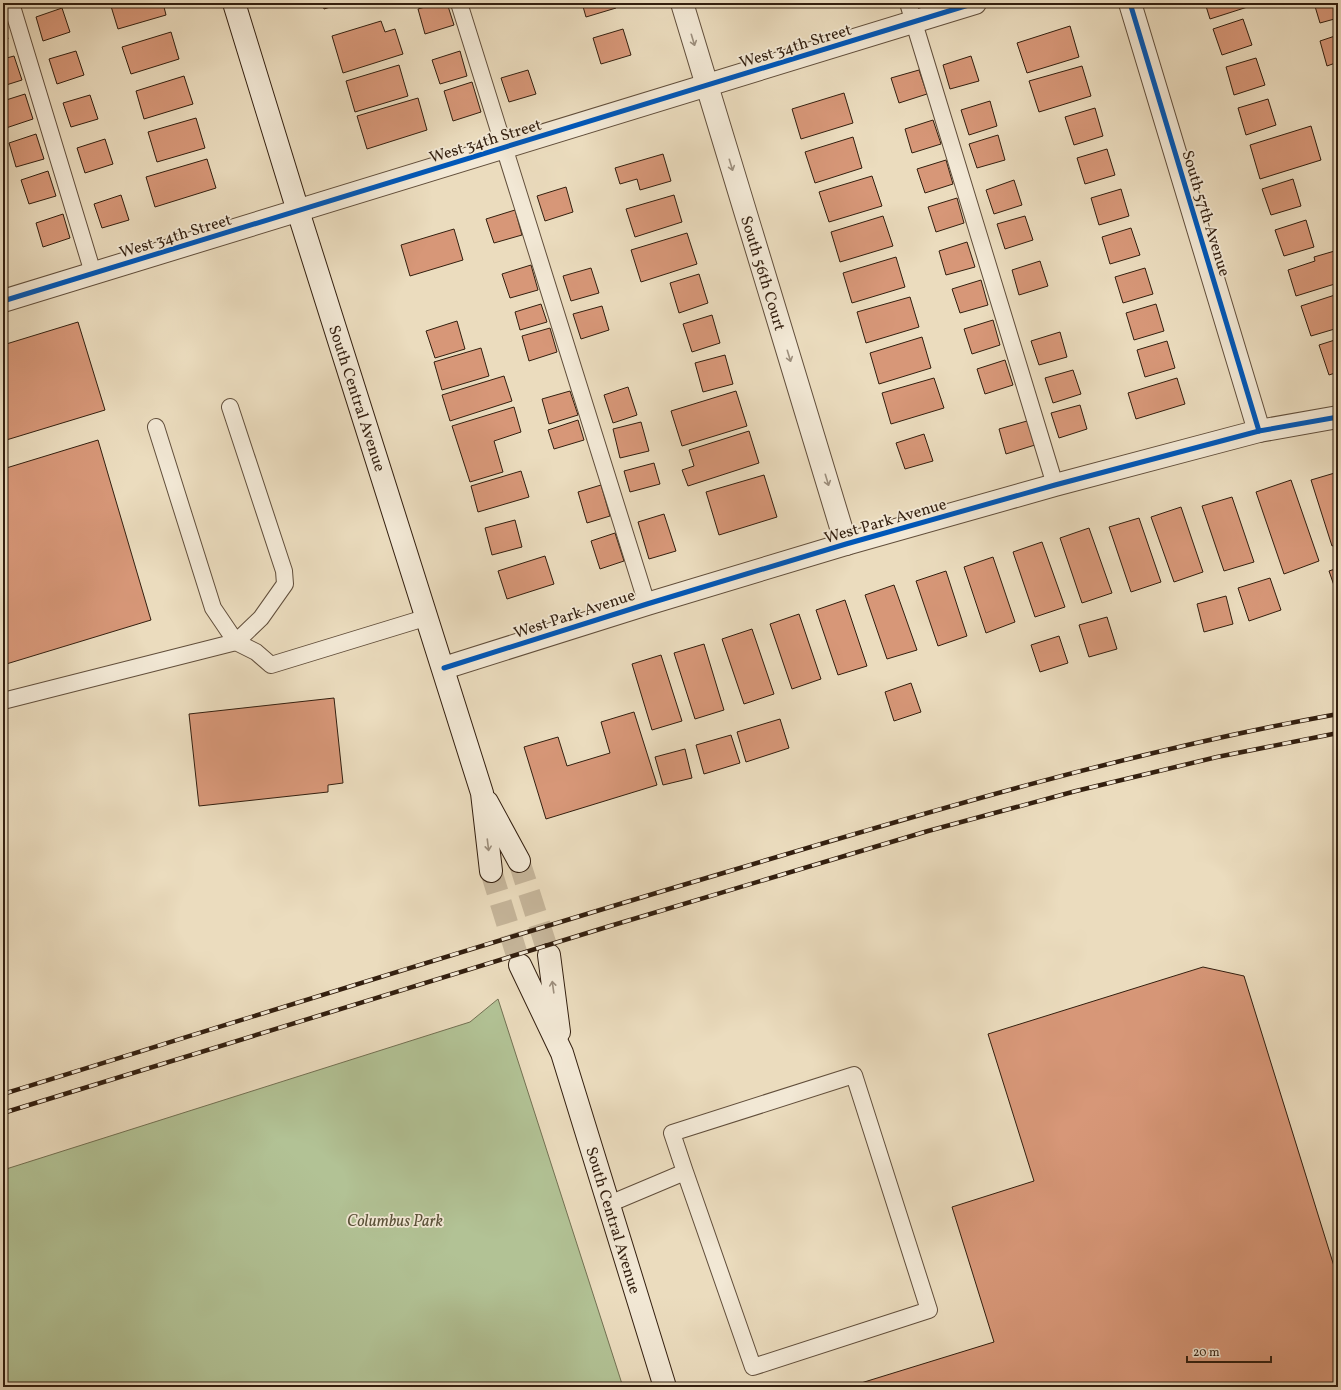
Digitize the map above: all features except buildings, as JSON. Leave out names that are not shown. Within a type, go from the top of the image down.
[{"type":"street","name":"South Central Avenue","points":[[234,3],[298,211],[428,617],[482,792],[491,871]]},
{"type":"street","name":"South 56th Court","points":[[682,3],[846,544]]},
{"type":"street","name":"West 34th Street","points":[[3,301],[93,272],[298,211],[707,85],[911,12],[975,3]]},
{"type":"street","name":"South 57th Avenue","points":[[1130,3],[1259,431]]},
{"type":"street","name":"West Park Avenue","points":[[444,668],[846,544],[1055,485],[1259,431],[1338,417]]},
{"type":"street","name":"South Central Avenue","points":[[482,792],[520,861]]},
{"type":"street","name":"South Central Avenue","points":[[549,955],[562,1053]]},
{"type":"street","name":"South Central Avenue","points":[[520,965],[562,1053],[665,1387]]},
{"type":"lane","points":[[11,3],[93,272]]},
{"type":"lane","points":[[459,3],[503,148],[648,604]]},
{"type":"lane","points":[[911,12],[1055,485]]},
{"type":"lane","points":[[3,701],[236,642],[273,604],[285,584],[284,571],[230,407]]},
{"type":"lane","points":[[156,427],[213,608],[236,642],[256,652],[271,665],[428,617]]},
{"type":"lane","points":[[854,1075],[930,1310],[753,1367],[685,1172],[672,1133],[854,1075]]},
{"type":"lane","points":[[609,1204],[685,1172]]},
{"type":"green space","name":"Columbus Park","points":[[498,999],[623,1387],[3,1387],[3,1170],[470,1022]]},
{"type":"tunnel","points":[[519,861],[549,955]]},
{"type":"tunnel","points":[[491,871],[520,965]]},
{"type":"railway","points":[[3,1094],[366,981],[956,805],[1108,764],[1261,729],[1338,714]]},
{"type":"railway","points":[[3,1113],[610,926],[928,831],[1076,791],[1217,757],[1338,733]]},
{"type":"cycle path","points":[[3,301],[975,3]]},
{"type":"cycle path","points":[[1130,3],[1259,431]]},
{"type":"cycle path","points":[[444,668],[647,604],[846,544],[1055,485],[1259,431],[1338,417]]}]
